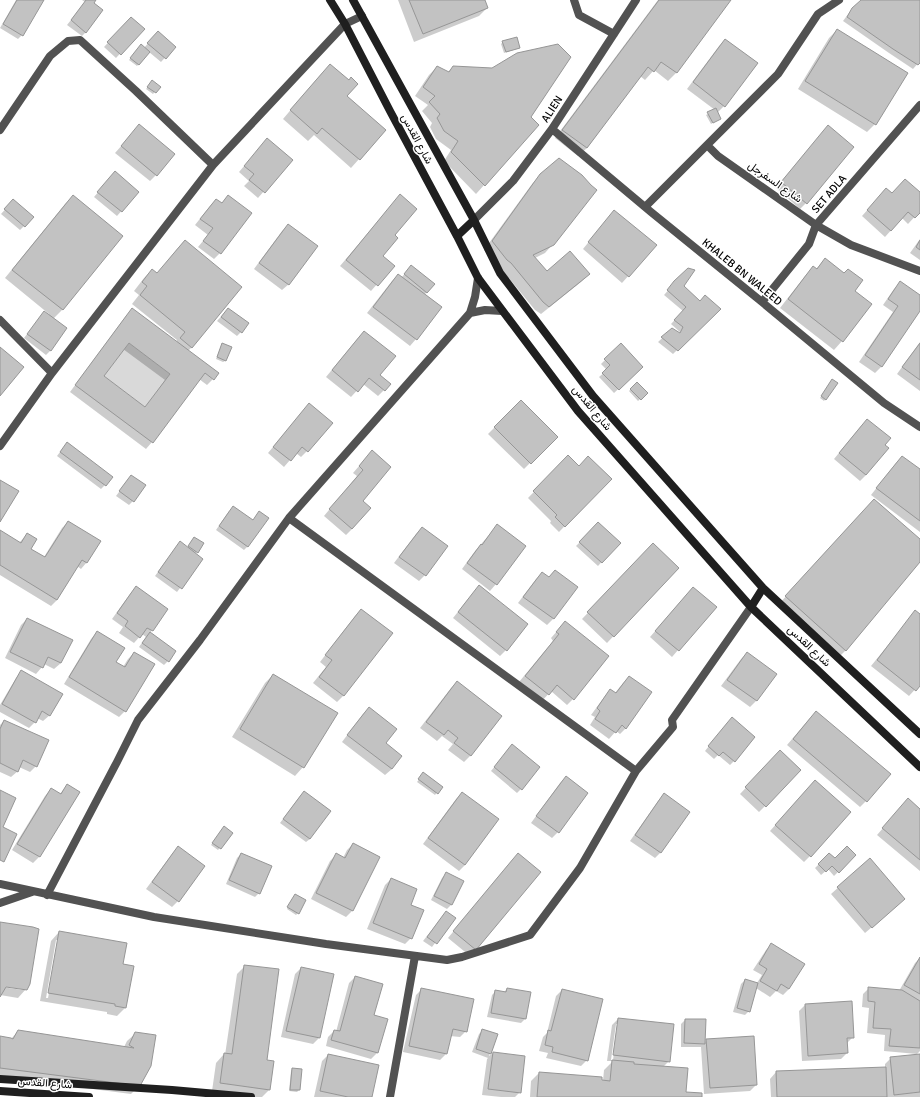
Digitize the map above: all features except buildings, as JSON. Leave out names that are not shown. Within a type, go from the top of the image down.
[{"type":"main road","name":"شارع القدس","points":[[330,0],[345,24],[478,278],[578,411],[751,607],[920,767]]},
{"type":"main road","name":"شارع القدس","points":[[353,0],[474,220],[500,273],[593,396],[764,588],[920,733]]},
{"type":"main road","points":[[457,236],[474,220]]},
{"type":"main road","points":[[751,607],[764,588]]},
{"type":"main road","points":[[0,1079],[172,1094],[251,1097]]},
{"type":"main road","name":"شارع القدس","points":[[0,1091],[89,1097]]},
{"type":"street","points":[[574,0],[579,15],[614,34]]},
{"type":"street","name":"ALIEN","points":[[474,220],[513,181],[552,129],[636,0]]},
{"type":"street","points":[[646,208],[778,74],[818,14],[839,0]]},
{"type":"street","points":[[0,446],[52,373],[213,164],[345,24],[362,16]]},
{"type":"street","points":[[0,130],[50,56],[68,41],[80,40],[213,164]]},
{"type":"street","name":"SET ADLA","points":[[762,302],[809,244],[816,224],[920,105]]},
{"type":"street","name":"KHALEB BN WALEED","points":[[552,129],[884,403],[920,428]]},
{"type":"street","name":"شارع السفرجل","points":[[708,145],[718,156],[816,224],[851,244],[920,271]]},
{"type":"street","points":[[47,895],[138,720],[200,640],[289,518],[470,313],[475,297],[478,278]]},
{"type":"street","points":[[470,313],[485,310],[502,311]]},
{"type":"street","points":[[0,320],[52,373]]},
{"type":"street","points":[[289,518],[636,771]]},
{"type":"street","points":[[0,884],[154,917],[326,944],[447,960],[462,957],[530,935],[580,868],[636,771],[673,727],[672,720],[751,607]]},
{"type":"street","points":[[0,903],[33,891]]},
{"type":"street","points":[[390,1097],[415,956]]},
{"type":"shaded area","points":[[129,343],[170,374],[145,407],[104,376]]}]
